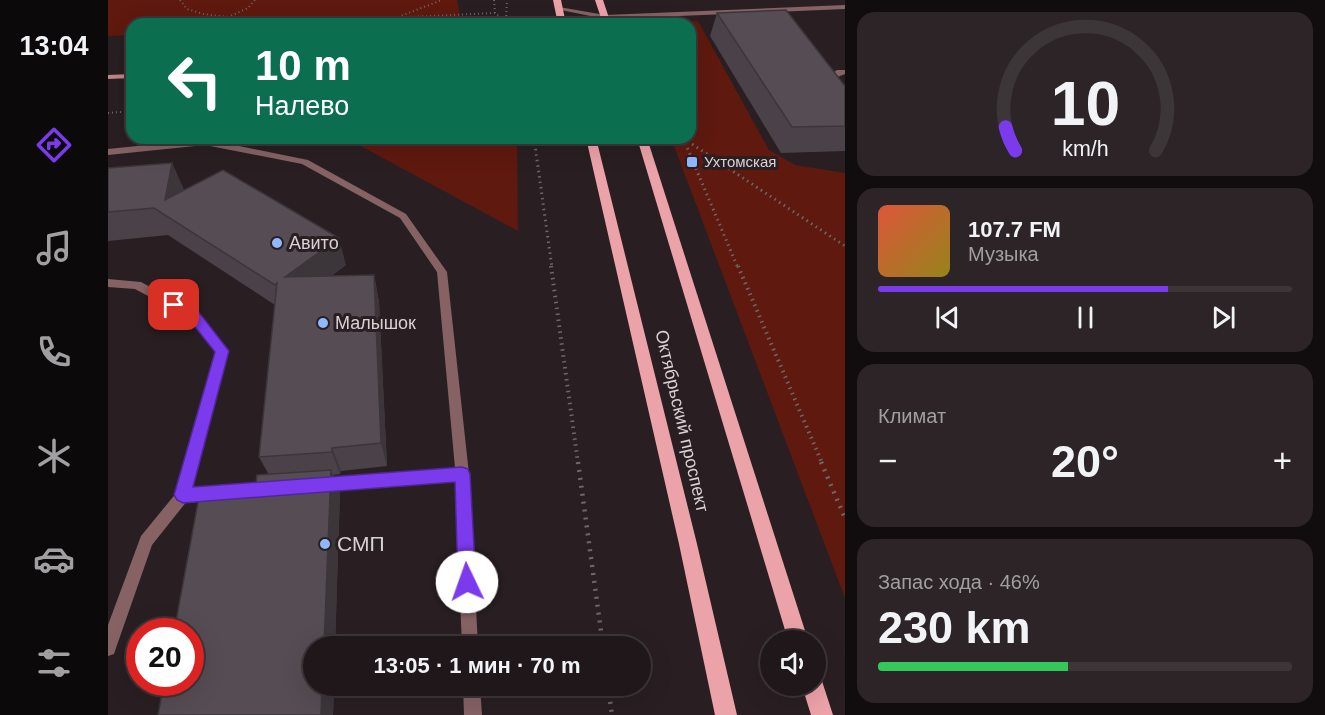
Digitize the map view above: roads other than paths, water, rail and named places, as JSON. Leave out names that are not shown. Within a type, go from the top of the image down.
[{"type":"main road","points":[[599,0],[605,18]]},
{"type":"main road","name":"Октябрьский проспект","points":[[592,144],[686,532],[726,715]]},
{"type":"main road","points":[[644,144],[795,630]]},
{"type":"main road","points":[[816,696],[822,715]]},
{"type":"street","points":[[558,4],[600,18]]},
{"type":"street","points":[[643,18],[845,7]]},
{"type":"street","points":[[845,72],[831,77],[845,95]]},
{"type":"street","points":[[108,78],[126,76]]},
{"type":"street","points":[[108,152],[186,144]]},
{"type":"street","points":[[215,144],[305,162],[403,216],[442,272],[462,474],[470,636]]},
{"type":"street","points":[[108,283],[137,285],[193,315],[222,351],[183,495],[146,541],[108,648]]},
{"type":"street","points":[[311,486],[462,474]]},
{"type":"street","points":[[183,495],[287,487]]},
{"type":"street","points":[[472,696],[473,715]]},
{"type":"place","name":"Ухтомская","points":[[692,162]]},
{"type":"place","name":"Авито","points":[[277,243]]},
{"type":"place","name":"Малышок","points":[[323,323]]},
{"type":"place","name":"СМП","points":[[325,544]]}]
